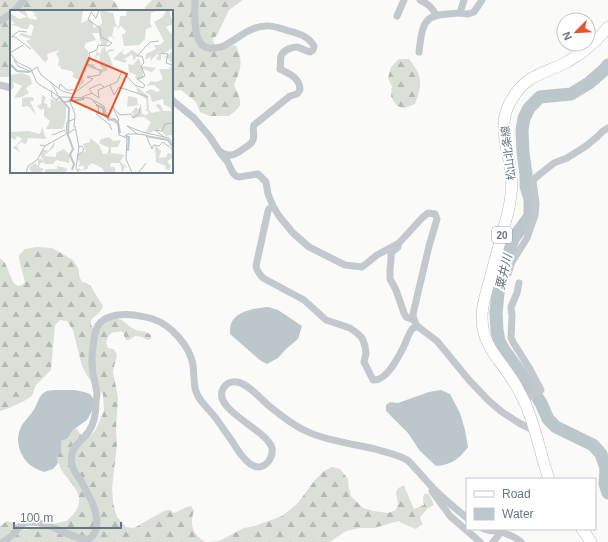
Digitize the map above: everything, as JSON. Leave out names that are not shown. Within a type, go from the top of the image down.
[{"type":"main road","name":"松山北条線","points":[[549,478],[544,467],[527,398],[492,351],[485,336],[482,316],[484,301],[499,272],[511,199],[511,173],[504,140],[503,126],[505,114],[510,103],[516,93],[528,81],[533,77],[577,56],[596,40],[608,26]]},
{"type":"main road","points":[[583,530],[591,542]]},
{"type":"street","points":[[15,10],[23,0]]},
{"type":"street","points":[[195,0],[196,35],[201,44],[210,49],[221,47],[254,28],[266,26],[300,34],[308,38],[314,46],[313,50],[310,52],[297,47],[287,49],[283,52],[281,56],[280,69],[297,80],[300,85],[300,90],[297,94],[290,96],[254,125],[252,128],[254,138],[252,142],[236,154],[230,155],[225,155],[216,148]]},
{"type":"street","points":[[397,16],[404,0]]},
{"type":"street","points":[[420,0],[429,5],[436,15]]},
{"type":"street","points":[[460,13],[464,0]]},
{"type":"street","points":[[418,52],[421,31],[425,22],[436,15],[460,13],[468,14],[474,12],[482,0]]},
{"type":"street","points":[[0,21],[10,15]]},
{"type":"street","points":[[0,85],[10,88]]},
{"type":"street","points":[[173,101],[194,118],[210,137],[216,148],[228,161],[233,173],[236,176],[258,174],[266,182],[270,200],[285,224],[293,233],[309,247],[345,265],[362,267],[377,255],[399,243],[428,213],[435,214],[437,219],[413,314],[415,323],[389,371],[381,378],[373,380],[364,362],[366,353],[365,346],[362,338],[357,333],[350,328],[326,320],[304,300],[259,275],[256,266],[268,210],[270,209]]},
{"type":"street","points":[[499,272],[508,274],[512,262],[527,238],[535,215],[536,204],[533,181],[535,178],[554,163],[567,158],[586,146],[608,128]]},
{"type":"street","points":[[266,182],[263,190],[265,199],[278,220],[285,224]]},
{"type":"street","points":[[399,243],[398,247],[392,253],[390,279],[396,290],[406,317],[437,341],[469,380],[489,401],[502,412],[535,431]]},
{"type":"street","points":[[519,283],[517,293],[511,307],[511,338],[524,358],[541,390],[527,398]]},
{"type":"street","points":[[3,542],[14,533],[18,527],[25,523],[47,526],[63,535],[77,540],[87,540],[91,538],[94,533],[97,526],[95,508],[76,474],[72,463],[72,453],[75,446],[89,432],[96,412],[97,393],[92,360],[96,330],[102,320],[112,316],[126,314],[153,319],[164,324],[182,341],[189,352],[192,362],[194,389],[196,395],[214,416],[244,459],[251,465],[258,466],[265,464],[272,454],[271,447],[266,439],[224,404],[222,390],[227,384],[235,381],[245,384],[288,421],[306,432],[389,453],[408,460],[430,485],[466,517]]},
{"type":"street","points":[[430,485],[435,496],[450,516],[466,530]]},
{"type":"street","points":[[450,516],[456,509]]},
{"type":"street","points":[[466,530],[480,542]]},
{"type":"street","points":[[486,530],[502,530],[507,534],[514,536],[521,542]]},
{"type":"street","points":[[494,542],[502,530]]},
{"type":"green space","points":[[0,0],[114,1],[119,10],[10,10],[10,77],[0,77]]},
{"type":"green space","points":[[152,0],[243,0],[229,10],[217,35],[213,39],[214,44],[222,49],[235,45],[240,55],[240,69],[234,85],[240,102],[237,110],[229,116],[210,116],[200,112],[196,102],[181,90],[173,91],[173,10],[145,10],[145,7]]},
{"type":"green space","points":[[399,59],[409,59],[417,70],[420,80],[419,91],[415,104],[405,108],[397,106],[391,97],[392,87],[388,78],[391,67]]},
{"type":"green space","points":[[37,247],[52,248],[73,260],[79,270],[79,276],[82,282],[91,286],[103,306],[99,313],[91,320],[91,325],[93,328],[108,321],[119,319],[138,331],[151,335],[151,339],[147,340],[142,337],[135,336],[129,340],[126,340],[124,333],[121,331],[111,333],[106,342],[108,348],[114,349],[117,355],[113,371],[118,398],[116,430],[117,444],[112,488],[113,503],[117,517],[126,527],[134,528],[164,511],[170,510],[174,513],[191,506],[194,511],[192,520],[193,529],[195,533],[205,542],[0,542],[0,526],[7,521],[24,530],[66,521],[74,514],[78,508],[79,497],[58,461],[57,455],[61,450],[61,441],[67,439],[76,428],[81,435],[89,437],[95,431],[104,411],[103,394],[87,376],[82,366],[73,330],[67,321],[60,320],[55,325],[51,370],[36,385],[32,396],[0,411],[0,258],[5,263],[13,282],[18,286],[22,285],[25,282],[19,255],[25,249]]},
{"type":"green space","points":[[332,467],[340,469],[348,479],[351,496],[363,508],[388,513],[396,510],[398,504],[396,493],[398,488],[404,486],[414,509],[424,505],[424,494],[429,494],[434,505],[428,508],[420,517],[422,524],[416,529],[399,521],[374,528],[359,528],[346,531],[330,542],[209,542],[219,541],[244,528],[255,526],[282,516],[297,504],[315,480],[324,471]]},
{"type":"water","points":[[268,307],[278,310],[302,326],[298,339],[278,358],[267,364],[261,361],[230,334],[230,332],[233,320],[241,313],[252,309]]},
{"type":"water","points":[[75,390],[90,394],[94,400],[93,409],[87,420],[73,430],[67,439],[61,441],[61,451],[57,455],[58,463],[53,469],[44,472],[30,465],[26,461],[19,446],[18,436],[22,425],[35,409],[38,400],[44,392]]},
{"type":"water","points":[[441,390],[450,394],[460,413],[468,447],[454,461],[436,466],[420,451],[408,433],[386,411],[386,405],[390,402],[398,403],[429,392]]},
{"type":"waterway","name":"粟井川","points":[[608,65],[589,83],[571,94],[540,97],[529,108],[524,118],[522,130],[523,153],[526,186],[530,199],[530,216],[513,239],[505,263],[498,293],[496,313],[499,341],[541,403],[548,419],[556,427],[593,445],[601,454],[606,468],[605,484],[608,493]]}]
